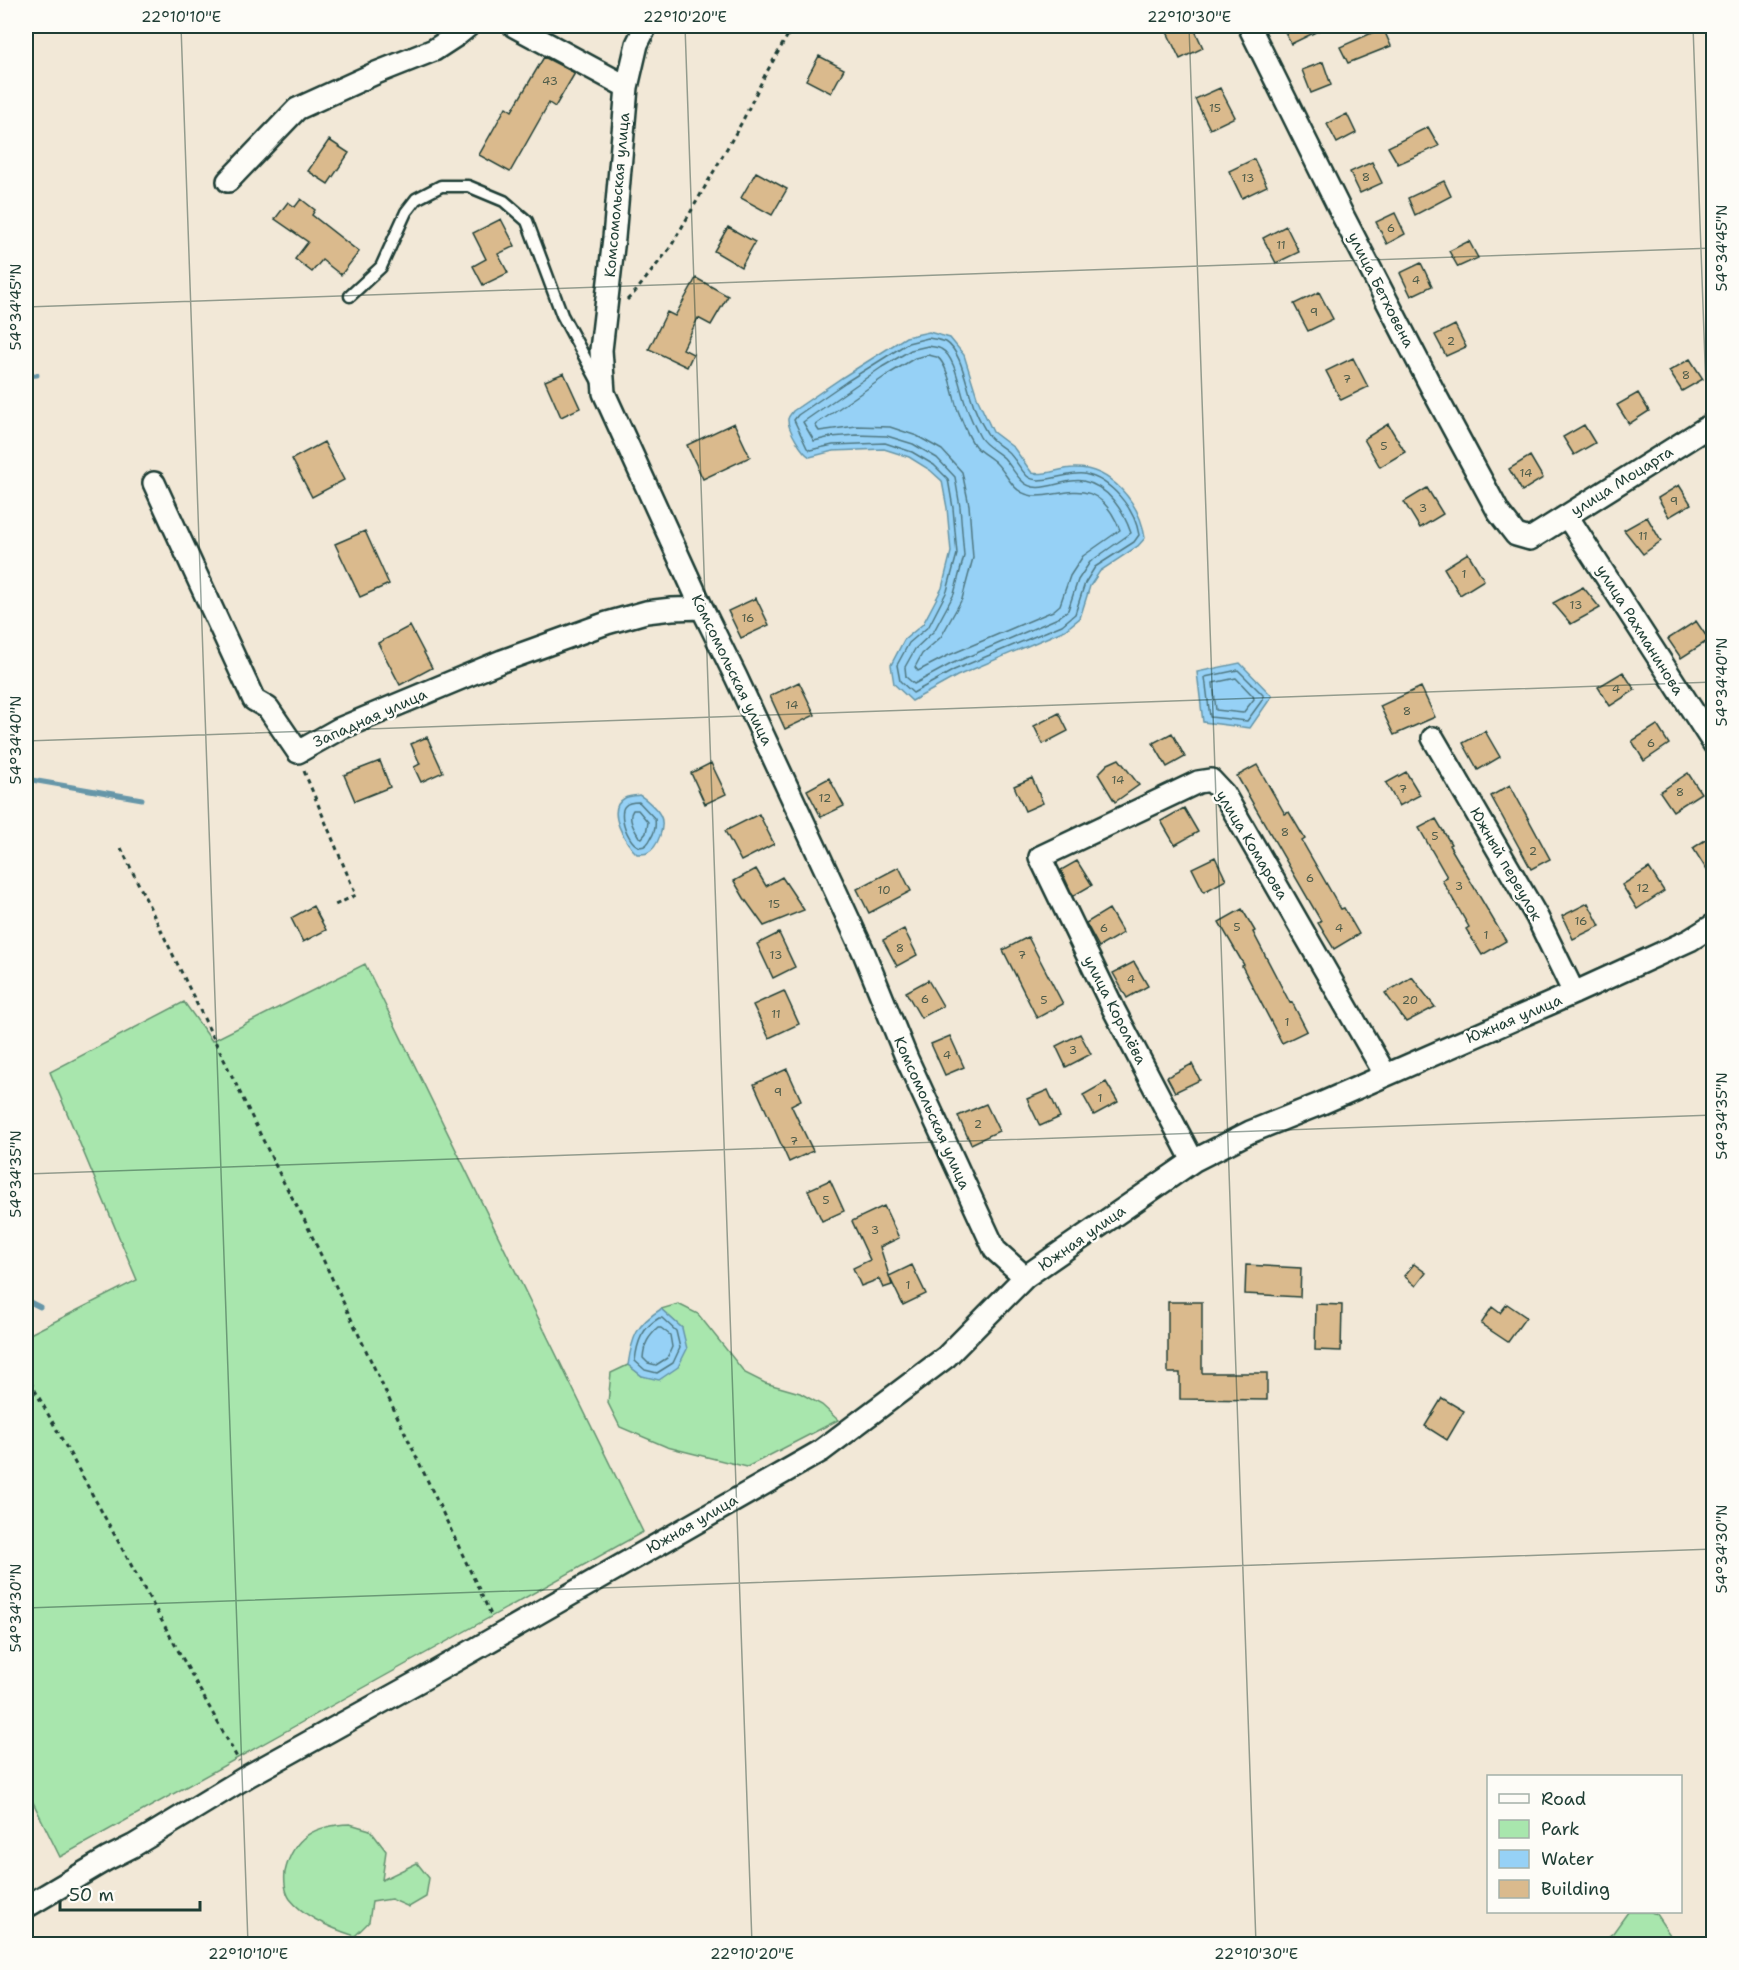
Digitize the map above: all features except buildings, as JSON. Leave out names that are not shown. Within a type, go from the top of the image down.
[{"type":"street","points":[[228,181],[297,109],[376,73],[434,50],[468,26]]},
{"type":"street","points":[[514,26],[627,87]]},
{"type":"street","name":"Комсомольская улица","points":[[646,26],[638,44],[627,87],[601,350],[604,393],[702,608],[840,900],[907,1059],[995,1250],[1024,1277]]},
{"type":"street","name":"улица Бетховена","points":[[1249,26],[1342,216],[1437,398],[1494,502],[1516,535],[1530,539]]},
{"type":"street","name":"улица Моцарта","points":[[1530,539],[1713,423]]},
{"type":"street","name":"Западная улица","points":[[154,483],[254,700],[268,708],[298,752],[339,729],[502,662],[607,623],[646,612],[702,608]]},
{"type":"street","name":"улица Рахманинова","points":[[1567,516],[1713,744]]},
{"type":"street","name":"Южный переулок","points":[[1433,738],[1537,917],[1574,993]]},
{"type":"street","name":"улица Комарова","points":[[1040,857],[1198,782],[1211,780],[1224,794],[1385,1074]]},
{"type":"street","name":"улица Королёва","points":[[1040,857],[1114,1010],[1193,1161]]},
{"type":"street","name":"Южная улица","points":[[26,1908],[248,1776],[820,1451],[946,1357],[1024,1277],[1193,1161],[1250,1132],[1320,1104],[1574,993],[1690,940],[1713,925]]},
{"type":"lane","points":[[350,296],[381,267],[406,212],[416,199],[441,186],[468,186],[504,201],[527,221],[562,315],[604,393]]},
{"type":"path","points":[[605,314],[623,303],[636,291],[670,248],[742,122],[793,26]]},
{"type":"path","points":[[298,752],[312,793],[356,895],[333,906]]},
{"type":"path","points":[[121,848],[284,1184],[303,1217],[500,1634]]},
{"type":"path","points":[[26,1374],[248,1776]]},
{"type":"green space","points":[[365,964],[643,1532],[60,1857],[26,1788],[26,1336],[137,1280],[50,1072],[184,1002],[212,1041]]},
{"type":"green space","points":[[678,1304],[698,1314],[745,1373],[765,1383],[800,1393],[822,1405],[838,1420],[747,1467],[667,1447],[620,1427],[608,1403],[611,1373],[628,1365],[642,1376],[682,1328],[661,1309]]},
{"type":"green space","points":[[350,1824],[370,1830],[386,1851],[382,1880],[417,1863],[429,1878],[426,1897],[409,1907],[391,1899],[372,1902],[369,1922],[355,1936],[329,1926],[303,1912],[288,1896],[285,1879],[289,1860],[300,1841],[317,1830]]},
{"type":"green space","points":[[1627,1913],[1654,1913],[1676,1944],[1598,1944],[1613,1933]]},
{"type":"water","points":[[929,332],[950,338],[964,355],[978,400],[993,432],[1014,448],[1032,473],[1074,468],[1087,469],[1111,480],[1130,500],[1137,512],[1145,538],[1138,546],[1100,571],[1090,586],[1080,618],[1065,630],[957,676],[912,701],[894,684],[891,665],[904,640],[923,624],[942,588],[951,552],[942,481],[930,470],[909,457],[884,449],[833,451],[810,457],[796,440],[788,419],[793,411],[906,337]]},
{"type":"water","points":[[1240,663],[1272,696],[1250,728],[1203,722],[1197,672]]},
{"type":"water","points":[[639,795],[651,804],[662,819],[662,824],[655,846],[647,853],[637,854],[623,835],[616,810],[625,798]]},
{"type":"water","points":[[661,1309],[682,1328],[687,1349],[678,1367],[659,1380],[642,1376],[628,1365],[631,1347],[637,1332]]},
{"type":"waterway","points":[[26,376],[37,375]]},
{"type":"waterway","points":[[26,779],[142,799]]},
{"type":"waterway","points":[[26,1300],[40,1307]]}]
